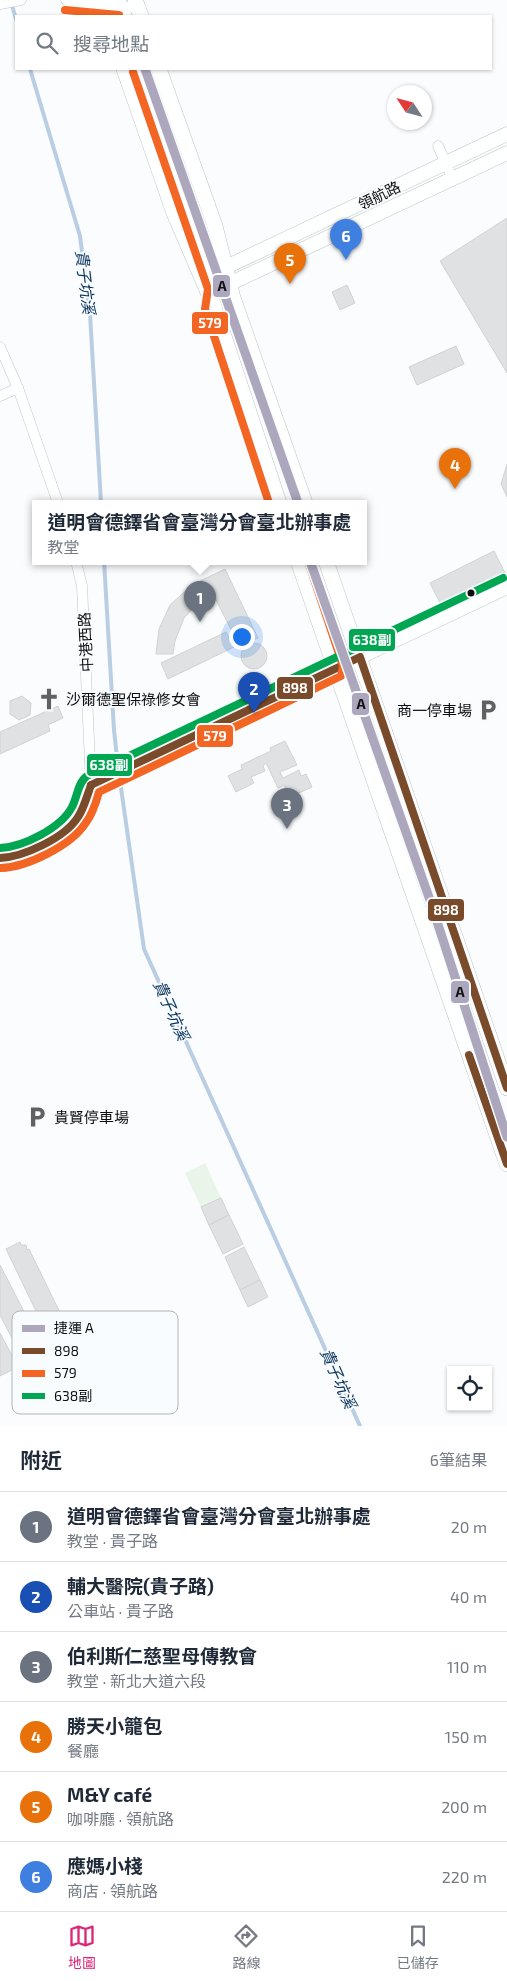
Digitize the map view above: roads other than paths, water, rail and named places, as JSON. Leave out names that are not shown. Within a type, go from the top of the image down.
[{"type":"main road","points":[[124,70],[174,213],[214,306],[278,500]]},
{"type":"main road","points":[[142,70],[227,291],[304,500]]},
{"type":"main road","points":[[159,70],[215,226],[227,291],[214,306]]},
{"type":"main road","points":[[299,565],[507,1164]]},
{"type":"main road","points":[[327,565],[507,1088]]},
{"type":"street","points":[[0,4],[21,0]]},
{"type":"street","points":[[66,0],[103,6],[138,8]]},
{"type":"street","name":"領航路","points":[[224,268],[507,134]]},
{"type":"street","points":[[438,146],[453,179]]},
{"type":"street","name":"領航路","points":[[227,291],[507,153]]},
{"type":"street","points":[[0,347],[18,388],[57,500]]},
{"type":"street","points":[[0,396],[18,388]]},
{"type":"street","name":"中港西路","points":[[77,565],[82,586],[91,784]]},
{"type":"street","points":[[0,858],[18,855],[62,835],[73,825],[81,812],[91,784],[507,586]]},
{"type":"waterway","name":"貴子坑溪","points":[[11,2],[15,16]]},
{"type":"waterway","name":"貴子坑溪","points":[[30,70],[80,236],[90,314],[101,500]]},
{"type":"waterway","name":"貴子坑溪","points":[[104,565],[118,767]]},
{"type":"waterway","name":"貴子坑溪","points":[[119,774],[144,949],[360,1426]]},
{"type":"metro line","name":"A","points":[[145,70],[297,500]]},
{"type":"metro line","name":"A","points":[[311,565],[431,903],[507,1137]]},
{"type":"place","name":"應媽小棧","points":[[346,260]]},
{"type":"place","name":"M&Y café","points":[[290,284]]},
{"type":"place","name":"勝天小籠包","points":[[455,489]]},
{"type":"place","name":"道明會德鐸省會臺灣分會臺北辦事處","points":[[200,622]]},
{"type":"place","name":"沙爾德聖保祿修女會","points":[[49,699]]},
{"type":"place","name":"商一停車場","points":[[488,710]]},
{"type":"place","name":"輔大醫院(貴子路)","points":[[254,713]]},
{"type":"place","name":"伯利斯仁慈聖母傳教會","points":[[287,829]]},
{"type":"place","name":"貴賢停車場","points":[[37,1117]]}]
